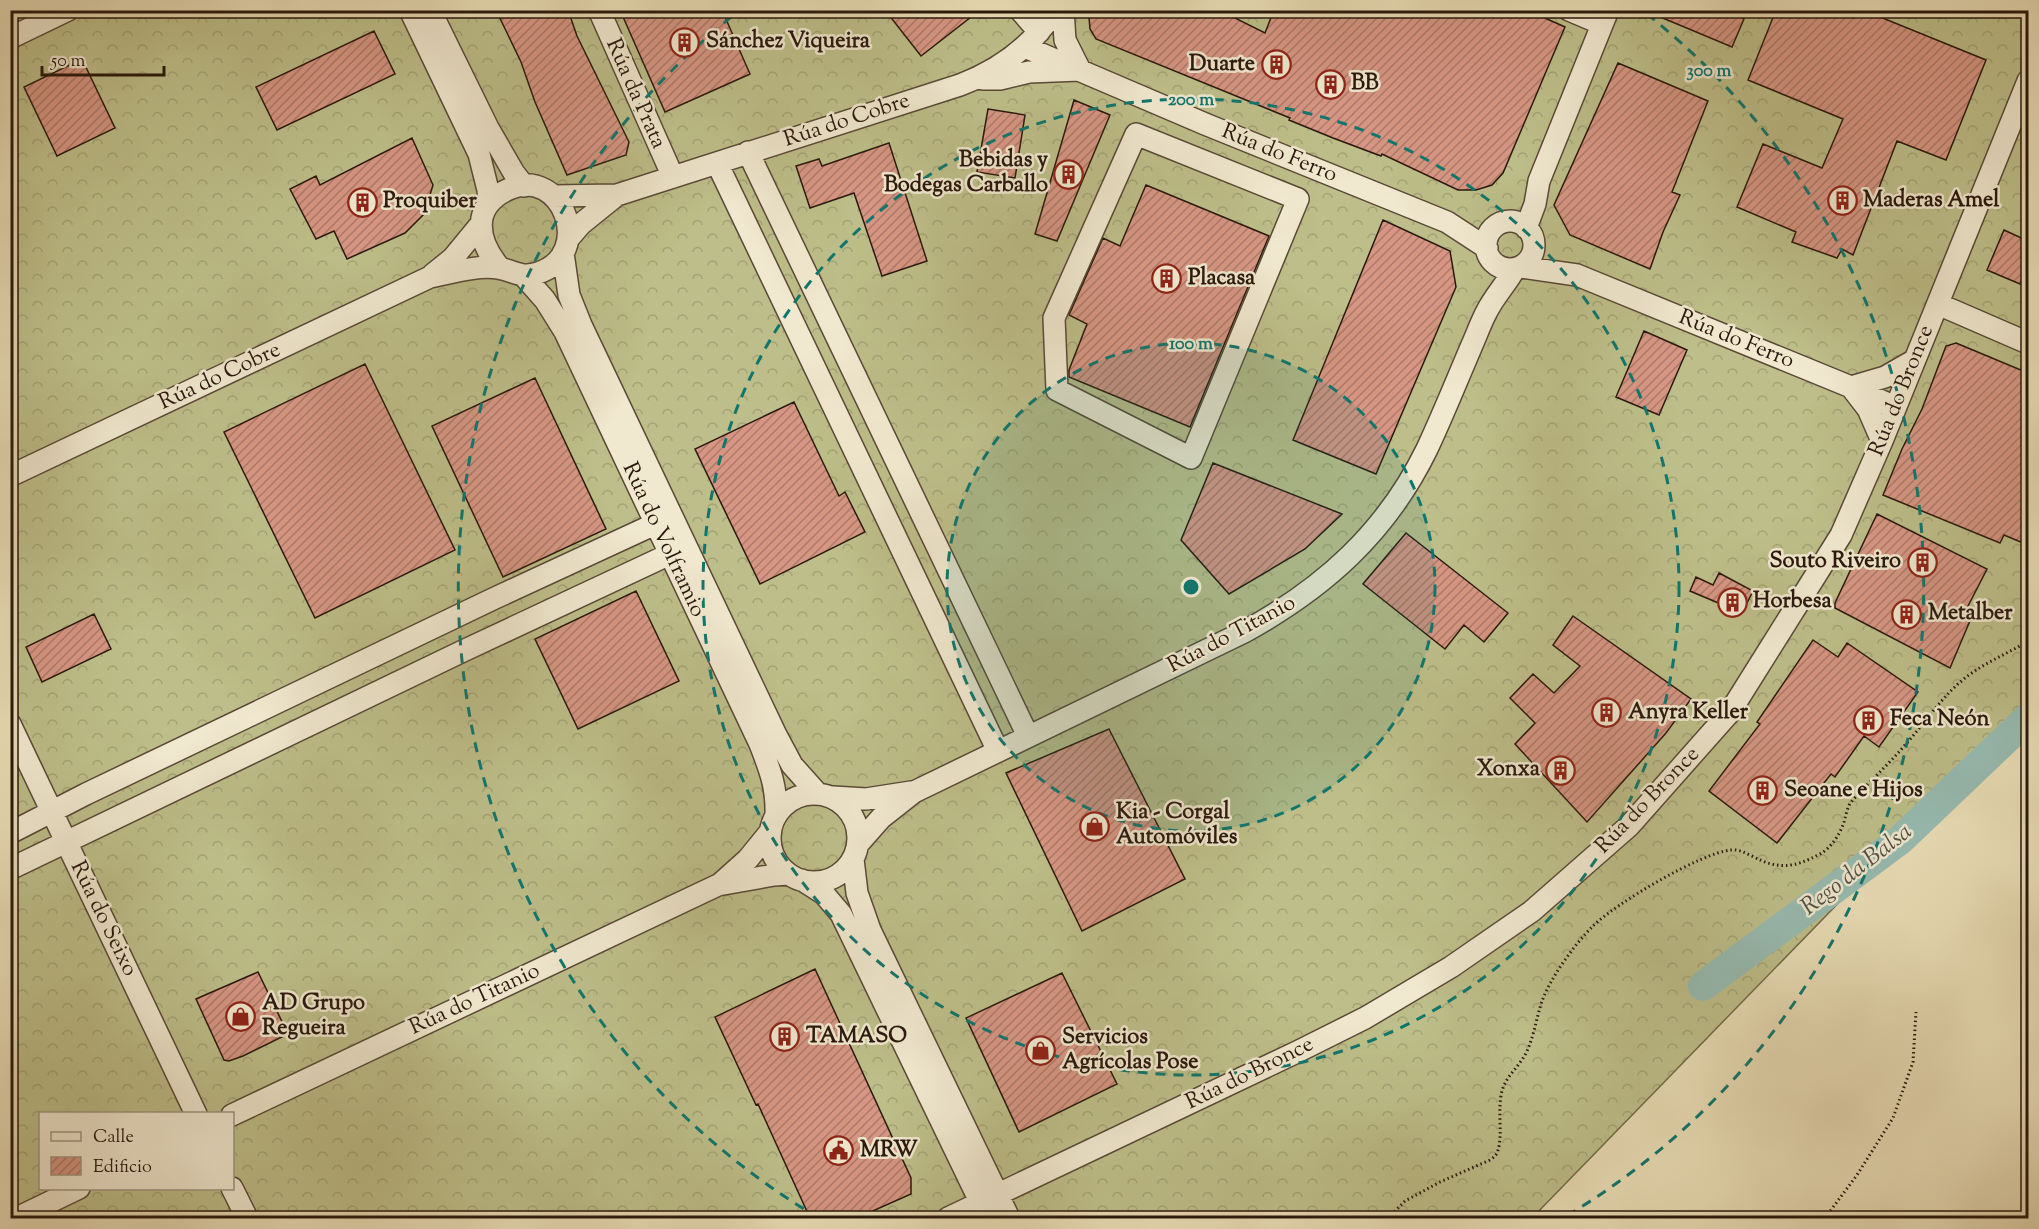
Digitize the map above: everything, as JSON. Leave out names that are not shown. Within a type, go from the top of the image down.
[{"type":"street","points":[[10,38],[68,10]]},
{"type":"street","points":[[410,10],[479,154],[489,203]]},
{"type":"street","points":[[430,10],[488,128],[524,186]]},
{"type":"street","name":"Rúa da Prata","points":[[598,10],[673,177]]},
{"type":"street","points":[[1020,10],[1039,32]]},
{"type":"street","name":"Rúa do Cobre","points":[[617,195],[976,79],[996,68],[1024,47],[1039,32],[1055,10]]},
{"type":"street","points":[[1063,10],[1065,40],[1080,70]]},
{"type":"street","points":[[1539,181],[1488,236],[1490,255],[1504,269],[1517,268],[1528,260],[1533,252],[1530,234],[1539,181],[1605,17],[1569,10]]},
{"type":"street","name":"Rúa do Ferro","points":[[1024,47],[1205,124],[1447,222],[1490,255]]},
{"type":"street","name":"Rúa do Ferro","points":[[976,79],[1000,79],[1029,72],[1080,70]]},
{"type":"street","name":"Rúa do Bronce","points":[[948,1218],[989,1205],[1365,1018],[1451,967],[1532,910],[1629,826],[1730,712],[1841,535],[2027,89]]},
{"type":"street","points":[[1190,156],[1205,124]]},
{"type":"street","points":[[1136,134],[1190,156],[1298,199],[1191,458],[1057,390],[1054,318],[1136,134]]},
{"type":"street","points":[[748,152],[1028,736]]},
{"type":"street","points":[[717,163],[998,751]]},
{"type":"street","points":[[430,277],[453,258],[481,224],[489,203],[498,194],[512,187],[539,188],[553,196],[564,210],[569,224],[566,246]]},
{"type":"street","points":[[553,196],[617,195]]},
{"type":"street","points":[[430,277],[468,270],[500,268],[523,275],[538,273],[553,265],[581,224],[617,195]]},
{"type":"street","name":"Rúa do Ferro","points":[[1447,222],[1500,224]]},
{"type":"street","points":[[1500,224],[1511,222],[1530,234]]},
{"type":"street","points":[[481,224],[483,242],[488,254],[500,268]]},
{"type":"street","name":"Rúa do Ferro","points":[[1530,234],[1553,258],[1577,275],[1851,387],[1895,408]]},
{"type":"street","name":"Rúa do Volframio","points":[[566,246],[569,295],[581,326],[776,735],[792,765],[825,795]]},
{"type":"street","name":"Rúa do Titanio","points":[[1487,311],[1490,255]]},
{"type":"street","name":"Rúa do Ferro","points":[[1517,268],[1577,275]]},
{"type":"street","name":"Rúa do Titanio","points":[[914,792],[1200,655],[1277,614],[1306,594],[1352,555],[1381,524],[1413,477],[1487,311],[1517,268]]},
{"type":"street","name":"Rúa do Volframio","points":[[523,275],[545,300],[565,332],[760,744],[777,795],[773,824]]},
{"type":"street","name":"Rúa do Cobre","points":[[10,476],[430,277]]},
{"type":"street","points":[[1938,304],[2028,342]]},
{"type":"street","points":[[1882,441],[1868,409],[1851,387],[1885,377],[1913,361]]},
{"type":"street","points":[[10,833],[86,794],[495,598],[655,524]]},
{"type":"street","points":[[10,869],[670,554]]},
{"type":"street","name":"Rúa do Seixo","points":[[10,724],[196,1112]]},
{"type":"street","points":[[718,885],[748,859],[788,803],[802,795],[866,799],[914,792]]},
{"type":"street","points":[[718,885],[774,875],[818,882],[832,878],[845,869],[855,851],[881,818],[914,792]]},
{"type":"street","points":[[825,795],[846,806],[853,817],[858,832],[855,851],[857,893],[867,923],[989,1205]]},
{"type":"street","points":[[773,824],[772,849],[777,863],[824,894],[841,914],[989,1205],[1009,1218]]},
{"type":"street","name":"Rúa do Titanio","points":[[234,1114],[718,885]]},
{"type":"street","points":[[17,1218],[75,1190]]},
{"type":"street","points":[[233,1190],[247,1218]]},
{"type":"path","points":[[1388,1218],[1405,1201],[1496,1155],[1499,1148],[1501,1092],[1505,1081],[1525,1055],[1534,1033],[1542,1001],[1551,982],[1592,927],[1611,910],[1644,889],[1689,865],[1730,849],[1740,850],[1767,864],[1790,867],[1822,853],[1835,840],[1843,826],[1849,804],[1904,747],[1955,687],[1977,670],[2028,641]]},
{"type":"path","points":[[1825,1218],[1857,1175],[1893,1118],[1913,1062],[1916,1012]]},
{"type":"green space","points":[[10,11],[2028,11],[2028,708],[1532,1218],[11,1218]]},
{"type":"building","points":[[496,10],[568,10],[577,36],[629,142],[626,155],[567,175],[535,102],[521,62]]},
{"type":"building","name":"Sánchez Viqueira","points":[[620,10],[722,10],[750,74],[665,112]]},
{"type":"building","points":[[885,10],[980,10],[921,56]]},
{"type":"building","points":[[1091,10],[1219,10],[1265,33],[1274,10],[1527,10],[1565,27],[1503,173],[1492,185],[1476,190],[1458,190],[1382,154],[1381,156],[1333,138],[1289,120],[1290,118],[1096,39],[1090,29]]},
{"type":"building","points":[[1724,10],[1744,19],[1732,47],[1646,11]]},
{"type":"building","points":[[1776,10],[1863,10],[1986,60],[1946,160],[1897,141],[1853,255],[1842,249],[1837,258],[1792,242],[1796,232],[1737,207],[1763,144],[1822,168],[1843,119],[1748,80]]},
{"type":"building","points":[[374,31],[395,74],[277,130],[256,87]]},
{"type":"building","points":[[82,59],[115,128],[57,156],[24,87]]},
{"type":"building","points":[[1618,63],[1708,101],[1672,192],[1680,195],[1663,232],[1650,269],[1570,235],[1554,205]]},
{"type":"building","name":"Bebidas y Bodegas Carballo","points":[[1074,100],[1110,115],[1057,241],[1035,234]]},
{"type":"building","points":[[988,109],[1025,115],[1015,178],[977,172]]},
{"type":"building","name":"Proquiber","points":[[412,138],[433,185],[424,214],[405,233],[347,259],[334,231],[316,239],[290,189],[316,176],[320,185]]},
{"type":"building","points":[[889,143],[927,261],[882,276],[854,193],[810,208],[796,166],[819,159],[822,166]]},
{"type":"building","name":"Placasa","points":[[1146,185],[1269,236],[1190,427],[1069,377],[1069,370],[1087,324],[1069,315],[1103,238],[1120,246]]},
{"type":"building","points":[[1383,220],[1450,251],[1456,287],[1376,474],[1293,440]]},
{"type":"building","points":[[2004,230],[2028,241],[2028,275],[2024,273],[2020,284],[1987,270]]},
{"type":"building","points":[[1644,331],[1687,350],[1659,415],[1616,397]]},
{"type":"building","points":[[1956,343],[2028,373],[2028,545],[2004,535],[2000,543],[1883,495],[1922,409],[1946,346]]},
{"type":"building","points":[[365,364],[455,550],[315,618],[224,432]]},
{"type":"building","points":[[535,378],[606,529],[503,577],[432,426]]},
{"type":"building","points":[[794,402],[839,496],[845,492],[865,532],[760,584],[695,449]]},
{"type":"building","points":[[1213,463],[1342,514],[1305,549],[1229,594],[1181,540]]},
{"type":"building","points":[[1877,514],[1987,569],[1965,612],[1972,616],[1950,668],[1835,608],[1835,603]]},
{"type":"building","points":[[1406,533],[1508,613],[1484,642],[1464,625],[1445,649],[1363,584]]},
{"type":"building","name":"Horbesa","points":[[1719,573],[1753,591],[1742,613],[1690,591],[1696,577],[1713,585]]},
{"type":"building","points":[[636,591],[679,681],[578,729],[535,639]]},
{"type":"building","points":[[94,614],[111,649],[42,682],[26,647]]},
{"type":"building","points":[[1573,616],[1691,699],[1666,733],[1587,822],[1515,744],[1535,723],[1510,698],[1533,674],[1554,693],[1580,666],[1553,645]]},
{"type":"building","points":[[1813,640],[1838,657],[1847,643],[1918,692],[1879,747],[1864,736],[1835,777],[1831,774],[1777,843],[1709,791],[1760,724],[1757,722]]},
{"type":"building","name":"Kia - Corgal Automóviles","points":[[1109,729],[1185,879],[1082,931],[1006,773]]},
{"type":"building","points":[[815,969],[911,1178],[911,1194],[857,1218],[810,1218],[715,1017]]},
{"type":"building","name":"AD Grupo Regueira","points":[[258,972],[288,1034],[243,1056],[229,1061],[224,1060],[196,999]]},
{"type":"building","name":"Servicios Agrícolas Pose","points":[[1062,973],[1117,1084],[1019,1132],[966,1018]]},
{"type":"waterway","name":"Rego da Balsa","points":[[1703,986],[1900,840],[2028,718]]},
{"type":"place","name":"Sánchez Viqueira","points":[[685,42]]},
{"type":"place","name":"Duarte","points":[[1276,65]]},
{"type":"place","name":"BB","points":[[1330,84]]},
{"type":"place","name":"Bebidas y Bodegas Carballo","points":[[1069,174]]},
{"type":"place","name":"Maderas Amel","points":[[1842,201]]},
{"type":"place","name":"Proquiber","points":[[362,202]]},
{"type":"place","name":"Placasa","points":[[1167,279]]},
{"type":"place","name":"Souto Riveiro","points":[[1922,562]]},
{"type":"place","name":"Horbesa","points":[[1732,602]]},
{"type":"place","name":"Metalber","points":[[1907,614]]},
{"type":"place","name":"Anyra Keller","points":[[1607,713]]},
{"type":"place","name":"Feca Neón","points":[[1869,720]]},
{"type":"place","name":"Xonxa","points":[[1561,770]]},
{"type":"place","name":"Seoane e Hijos","points":[[1763,791]]},
{"type":"place","name":"Kia - Corgal Automóviles","points":[[1095,826]]},
{"type":"place","name":"AD Grupo Regueira","points":[[241,1017]]},
{"type":"place","name":"TAMASO","points":[[785,1037]]},
{"type":"place","name":"Servicios Agrícolas Pose","points":[[1041,1051]]},
{"type":"place","name":"MRW","points":[[839,1151]]}]
